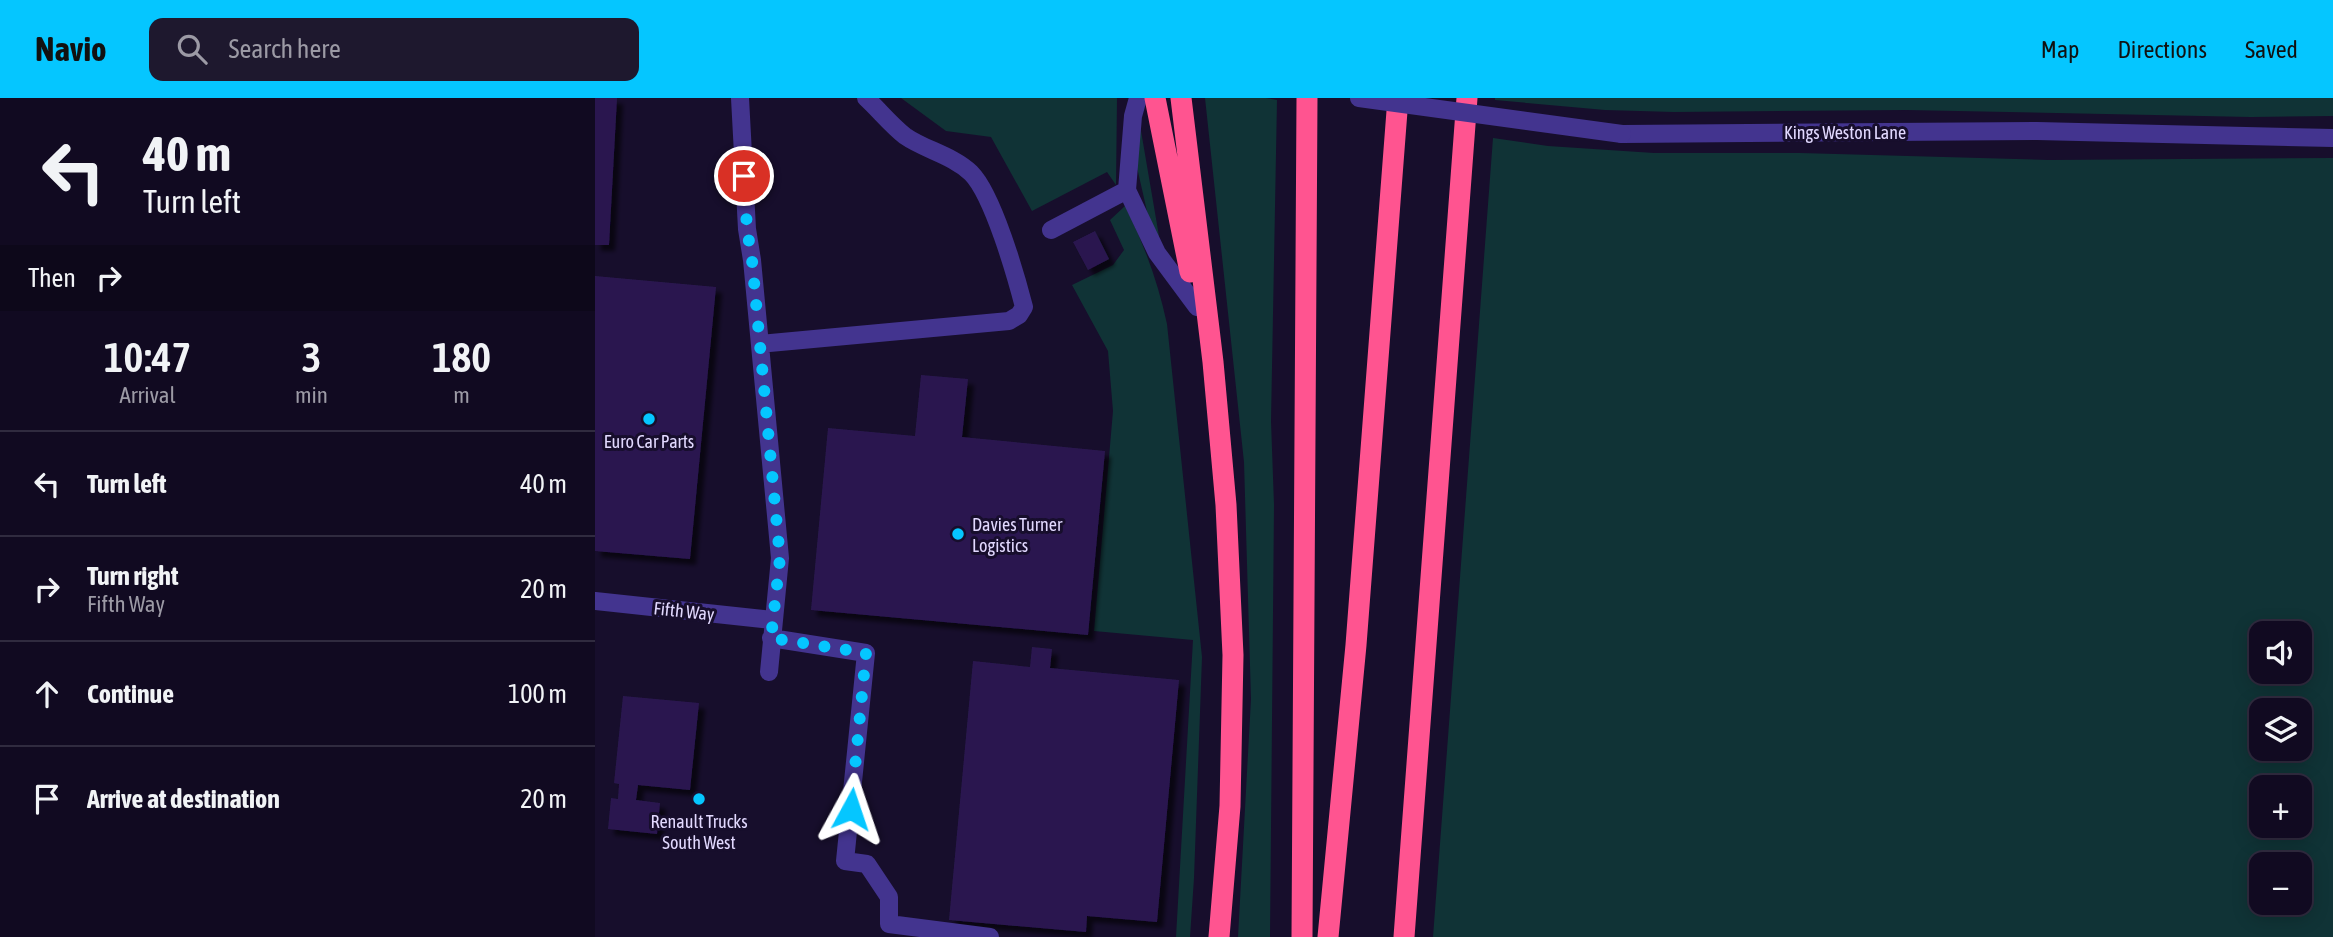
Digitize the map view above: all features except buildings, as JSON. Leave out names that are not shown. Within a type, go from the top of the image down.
[{"type":"highway","points":[[1155,98],[1197,307],[1213,362]]},
{"type":"highway","points":[[1181,98],[1213,362],[1226,505],[1233,655],[1230,806],[1219,937]]},
{"type":"highway","points":[[1302,937],[1307,98]]},
{"type":"highway","points":[[1328,937],[1356,645],[1398,98]]},
{"type":"highway","points":[[1403,937],[1467,98]]},
{"type":"street","points":[[740,98],[747,229],[780,558],[769,673]]},
{"type":"street","points":[[759,344],[1009,321],[1019,315],[1024,307],[1012,264],[981,185],[969,172],[944,155],[905,136],[866,98]]},
{"type":"street","points":[[1138,98],[1133,116],[1127,190],[1157,253],[1197,307]]},
{"type":"street","name":"Kings Weston Lane","points":[[1359,98],[1622,134],[2037,131],[2333,138]]},
{"type":"street","points":[[1051,230],[1127,190]]},
{"type":"street","name":"Fifth Way","points":[[595,601],[772,629],[866,653],[845,861],[867,864],[889,897],[889,924],[989,937]]},
{"type":"green space","points":[[901,98],[1117,98],[1116,185],[1107,172],[1032,211],[991,137],[946,131]]},
{"type":"green space","points":[[1205,98],[1277,100],[1271,421],[1274,505],[1270,937],[1238,937],[1251,699],[1244,462]]},
{"type":"green space","points":[[1495,98],[2333,98],[2333,116],[2251,117],[1906,110],[1674,112],[1605,110]]},
{"type":"green space","points":[[1140,125],[1160,242],[1149,220],[1136,163]]},
{"type":"green space","points":[[1493,138],[1548,146],[1654,153],[1800,153],[2049,160],[2333,158],[2333,937],[1433,937]]},
{"type":"green space","points":[[1125,206],[1150,264],[1167,324],[1202,657],[1190,937],[1176,937],[1193,640],[1094,631],[1113,411],[1108,351],[1072,285],[1113,265],[1124,250],[1110,220]]},
{"type":"place","name":"Euro Car Parts","points":[[649,419]]},
{"type":"place","name":"Davies Turner Logistics","points":[[958,534]]},
{"type":"place","name":"Renault Trucks South West","points":[[699,799]]},
{"type":"route","points":[[744,176],[780,558],[771,638],[866,653],[851,809]]}]
